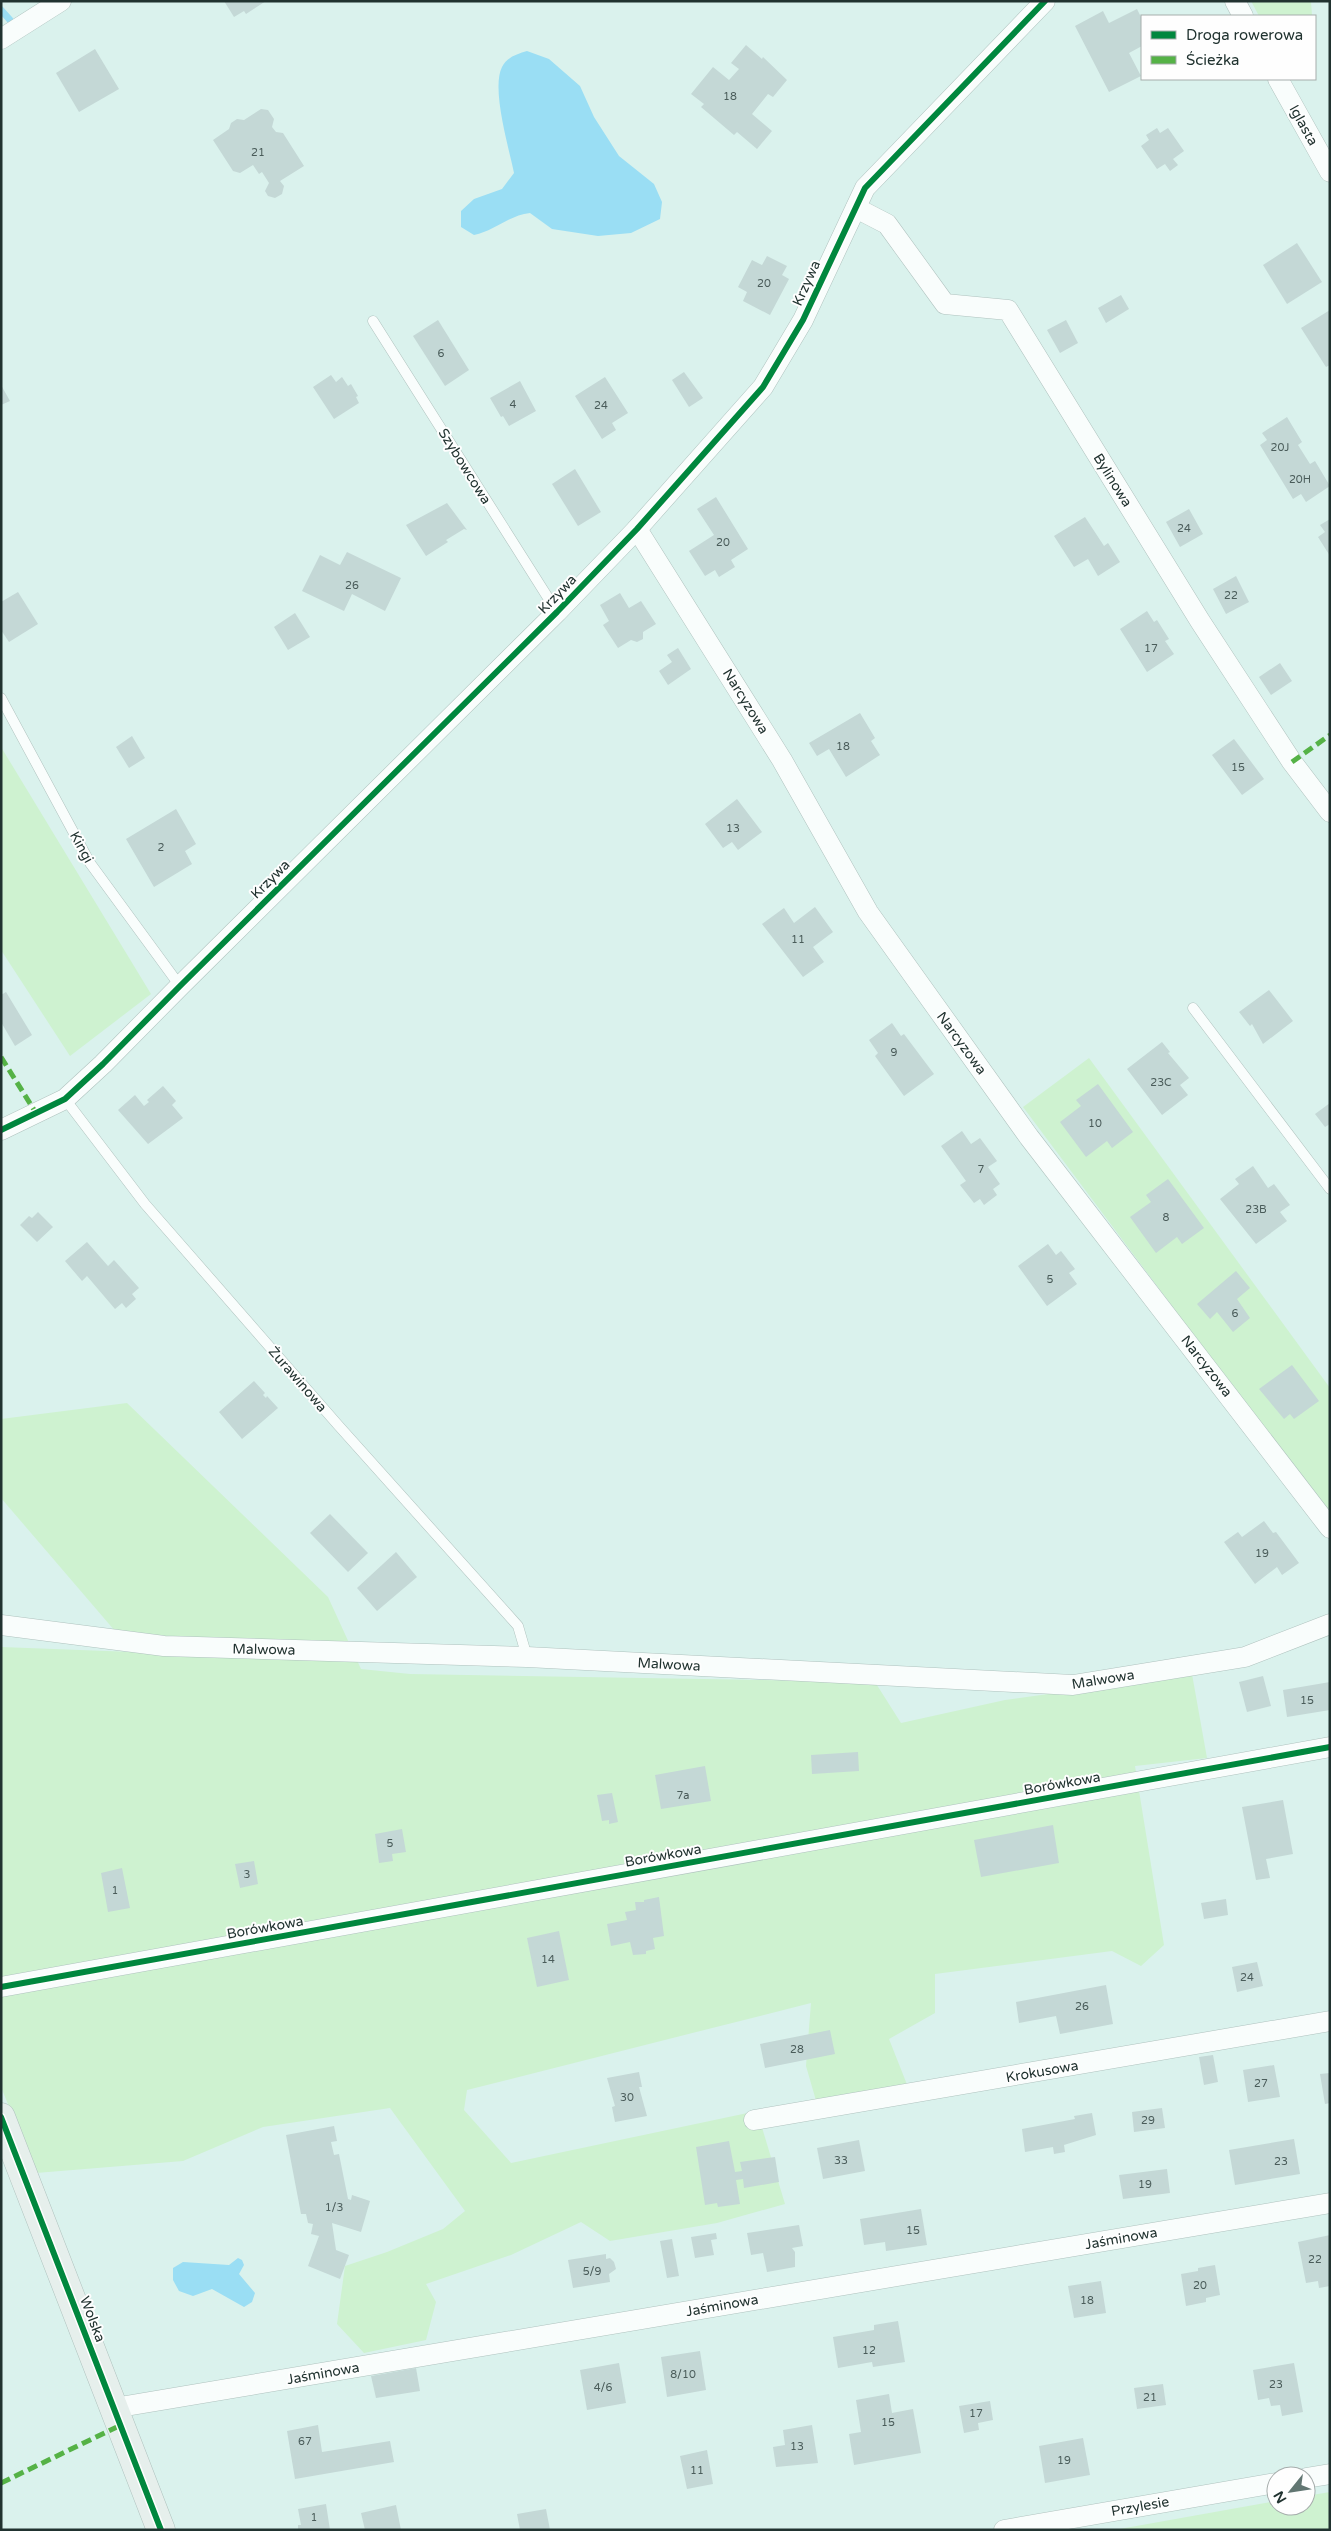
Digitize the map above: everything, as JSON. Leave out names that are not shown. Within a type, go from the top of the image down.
[{"type":"street","points":[[1,38],[61,1]]},
{"type":"street","name":"Krzywa","points":[[1,1130],[65,1099],[103,1064],[558,612],[637,529],[763,387],[803,320],[865,188],[1045,1]]},
{"type":"street","points":[[1235,1],[1242,15]]},
{"type":"street","name":"Iglasta","points":[[1279,80],[1330,172]]},
{"type":"street","name":"Bylinowa","points":[[856,208],[887,224],[945,304],[1008,310],[1200,621],[1292,762],[1330,812]]},
{"type":"street","name":"Narcyzowa","points":[[637,529],[782,760],[868,912],[1030,1137],[1330,1528]]},
{"type":"street","name":"Malwowa","points":[[1,1625],[164,1646],[527,1657],[1073,1685],[1190,1664],[1244,1657],[1330,1624]]},
{"type":"street","name":"Borówkowa","points":[[1,1987],[1330,1747]]},
{"type":"street","name":"Krokusowa","points":[[754,2120],[1330,2021]]},
{"type":"street","name":"Wolska","points":[[2,2121],[161,2530]]},
{"type":"street","name":"Jaśminowa","points":[[114,2408],[1330,2203]]},
{"type":"street","points":[[1316,2476],[1330,2474]]},
{"type":"street","name":"Przylesie","points":[[1004,2530],[1266,2485]]},
{"type":"lane","name":"Szybowcowa","points":[[373,321],[558,612]]},
{"type":"lane","name":"Kingi","points":[[1,698],[90,863],[180,986]]},
{"type":"lane","points":[[1193,1008],[1330,1189]]},
{"type":"lane","name":"Żurawinowa","points":[[65,1099],[145,1204],[344,1432],[518,1626],[527,1657]]},
{"type":"green space","points":[[1251,1],[1311,1],[1312,15],[1258,15]]},
{"type":"green space","points":[[1,747],[151,994],[70,1056],[1,950]]},
{"type":"green space","points":[[1089,1058],[1330,1388],[1330,1517],[1023,1107]]},
{"type":"green space","points":[[127,1403],[328,1597],[361,1669],[410,1674],[875,1682],[901,1723],[1005,1700],[1192,1674],[1207,1758],[1135,1766],[1164,1945],[1141,1966],[1112,1951],[935,1974],[935,2013],[889,2039],[908,2087],[819,2111],[806,2066],[811,2003],[467,2090],[464,2110],[511,2163],[757,2111],[785,2204],[717,2223],[610,2241],[581,2222],[511,2255],[426,2284],[436,2302],[426,2340],[364,2353],[337,2324],[345,2266],[387,2252],[443,2229],[465,2211],[390,2108],[263,2127],[183,2161],[36,2173],[1,2087],[1,1647],[133,1652],[1,1498],[1,1419]]},
{"type":"green space","points":[[1330,2492],[1330,2530],[1114,2530],[1266,2503],[1266,2516],[1316,2516],[1316,2494]]},
{"type":"water","points":[[527,51],[549,59],[580,86],[594,117],[619,156],[654,184],[662,202],[660,219],[631,233],[598,236],[552,229],[530,213],[522,214],[474,235],[461,227],[461,211],[474,199],[502,189],[514,173],[502,119],[499,77],[502,67],[509,58]]},
{"type":"water","points":[[238,2258],[242,2260],[244,2265],[239,2274],[255,2293],[252,2302],[244,2307],[212,2289],[193,2296],[179,2291],[173,2280],[173,2268],[183,2262],[229,2265]]},
{"type":"building","points":[[224,1],[266,1],[246,14],[244,11],[234,17]]},
{"type":"building","points":[[1137,9],[1141,17],[1141,47],[1129,53],[1141,76],[1109,92],[1075,26],[1103,11],[1109,23]]},
{"type":"building","points":[[746,45],[762,59],[763,57],[787,80],[773,97],[768,94],[752,114],[772,131],[757,149],[737,132],[734,135],[701,107],[704,104],[691,94],[713,67],[729,80],[739,69],[731,63]]},
{"type":"building","points":[[95,49],[119,89],[79,112],[56,73]]},
{"type":"building","points":[[261,109],[268,110],[274,119],[272,127],[276,132],[283,133],[304,166],[280,181],[284,186],[282,194],[275,198],[268,196],[265,191],[269,183],[262,172],[259,174],[253,165],[240,173],[233,171],[213,140],[229,129],[231,123],[237,119],[244,120]]},
{"type":"building","points":[[1157,128],[1160,133],[1168,128],[1184,151],[1173,159],[1178,165],[1170,171],[1165,164],[1157,169],[1141,146],[1149,140],[1146,135]]},
{"type":"building","points":[[1297,243],[1322,282],[1287,304],[1263,265]]},
{"type":"building","points":[[767,256],[787,266],[782,275],[789,279],[770,315],[743,301],[747,292],[738,287],[752,260],[762,265]]},
{"type":"building","points":[[1121,295],[1129,309],[1106,323],[1098,308]]},
{"type":"building","points":[[1330,310],[1330,365],[1326,367],[1301,328]]},
{"type":"building","points":[[438,320],[469,370],[445,386],[413,336]]},
{"type":"building","points":[[1066,320],[1078,343],[1060,353],[1047,330]]},
{"type":"building","points":[[684,372],[703,398],[689,407],[672,380]]},
{"type":"building","points":[[331,375],[336,382],[342,377],[348,386],[351,384],[358,396],[356,397],[359,403],[334,419],[313,387]]},
{"type":"building","points":[[605,377],[628,413],[612,423],[616,430],[602,439],[575,396]]},
{"type":"building","points":[[520,381],[536,411],[509,426],[503,416],[501,417],[490,398]]},
{"type":"building","points":[[1,385],[10,401],[1,405]]},
{"type":"building","points":[[1287,417],[1302,442],[1298,445],[1310,464],[1315,461],[1330,486],[1306,502],[1301,494],[1293,499],[1260,445],[1267,440],[1262,433]]},
{"type":"building","points":[[575,469],[601,512],[578,526],[552,484]]},
{"type":"building","points":[[716,497],[748,549],[731,560],[735,567],[719,577],[715,570],[705,576],[689,551],[714,535],[697,509]]},
{"type":"building","points":[[447,503],[467,530],[464,529],[446,540],[448,542],[426,556],[406,525]]},
{"type":"building","points":[[1189,509],[1203,534],[1180,547],[1166,522]]},
{"type":"building","points":[[1085,517],[1104,546],[1108,543],[1120,562],[1098,576],[1088,559],[1074,567],[1054,536]]},
{"type":"building","points":[[1330,519],[1330,556],[1318,537],[1325,532],[1320,525]]},
{"type":"building","points":[[347,552],[401,578],[385,611],[352,594],[344,611],[302,591],[320,555],[340,565]]},
{"type":"building","points":[[1236,576],[1249,602],[1226,614],[1213,589]]},
{"type":"building","points":[[18,592],[38,624],[9,642],[1,630],[1,602]]},
{"type":"building","points":[[620,593],[629,608],[641,601],[656,624],[643,632],[643,639],[637,642],[631,640],[618,648],[603,625],[609,621],[600,605]]},
{"type":"building","points":[[1147,611],[1154,622],[1157,620],[1169,639],[1165,641],[1174,654],[1147,672],[1120,629]]},
{"type":"building","points":[[295,613],[310,637],[288,650],[274,627]]},
{"type":"building","points":[[678,648],[691,669],[668,685],[659,671],[672,662],[667,655]]},
{"type":"building","points":[[1280,663],[1292,681],[1271,695],[1259,677]]},
{"type":"building","points":[[860,713],[875,738],[871,741],[880,755],[846,777],[829,749],[817,756],[809,743]]},
{"type":"building","points":[[132,736],[145,758],[129,768],[116,747]]},
{"type":"building","points":[[1234,739],[1264,779],[1242,795],[1212,755]]},
{"type":"building","points":[[737,799],[762,832],[738,850],[732,842],[723,848],[705,824]]},
{"type":"building","points":[[176,809],[196,844],[185,851],[192,864],[154,887],[126,839]]},
{"type":"building","points":[[815,907],[833,932],[813,947],[824,962],[803,977],[762,924],[784,908],[794,923]]},
{"type":"building","points":[[1269,990],[1293,1021],[1263,1044],[1252,1024],[1250,1026],[1239,1012]]},
{"type":"building","points":[[6,992],[32,1035],[15,1046],[1,1022],[1,995]]},
{"type":"building","points":[[892,1023],[901,1036],[904,1034],[934,1074],[904,1096],[875,1056],[878,1053],[869,1040]]},
{"type":"building","points":[[1162,1042],[1170,1052],[1168,1053],[1189,1078],[1180,1085],[1188,1095],[1162,1115],[1127,1069]]},
{"type":"building","points":[[1098,1084],[1133,1132],[1112,1148],[1107,1141],[1086,1157],[1060,1122],[1081,1106],[1076,1100]]},
{"type":"building","points":[[163,1086],[176,1101],[172,1105],[183,1118],[148,1144],[118,1110],[135,1095],[144,1106],[149,1102],[147,1100]]},
{"type":"building","points":[[1330,1103],[1330,1124],[1325,1127],[1315,1114]]},
{"type":"building","points":[[962,1131],[971,1144],[980,1138],[997,1161],[988,1167],[1000,1184],[993,1189],[997,1195],[984,1205],[980,1199],[974,1203],[960,1185],[966,1181],[941,1146]]},
{"type":"building","points":[[1253,1166],[1268,1188],[1274,1184],[1290,1205],[1280,1212],[1287,1221],[1256,1244],[1220,1199],[1239,1184],[1235,1179]]},
{"type":"building","points":[[1168,1179],[1204,1228],[1182,1244],[1177,1237],[1156,1253],[1130,1217],[1151,1202],[1146,1195]]},
{"type":"building","points":[[38,1212],[53,1227],[37,1242],[20,1225],[29,1216],[32,1218]]},
{"type":"building","points":[[87,1242],[108,1266],[114,1260],[139,1288],[132,1294],[136,1299],[126,1308],[122,1303],[115,1309],[87,1276],[82,1281],[65,1261]]},
{"type":"building","points":[[1048,1244],[1056,1255],[1061,1251],[1075,1269],[1069,1273],[1077,1284],[1047,1306],[1018,1266]]},
{"type":"building","points":[[1236,1271],[1250,1288],[1237,1299],[1250,1318],[1233,1332],[1217,1312],[1210,1319],[1197,1304]]},
{"type":"building","points":[[1292,1365],[1319,1401],[1294,1419],[1290,1414],[1284,1419],[1259,1389]]},
{"type":"building","points":[[254,1381],[265,1393],[263,1395],[266,1398],[267,1396],[278,1408],[242,1439],[219,1412]]},
{"type":"building","points":[[330,1514],[368,1553],[348,1572],[310,1533]]},
{"type":"building","points":[[1264,1521],[1273,1533],[1276,1532],[1299,1563],[1282,1575],[1277,1567],[1255,1584],[1224,1542],[1238,1532],[1242,1537]]},
{"type":"building","points":[[396,1552],[417,1577],[377,1611],[357,1588]]},
{"type":"building","points":[[1263,1676],[1271,1706],[1247,1712],[1239,1682]]},
{"type":"building","points":[[1330,1682],[1330,1710],[1287,1717],[1283,1690]]},
{"type":"building","points":[[858,1752],[859,1771],[812,1774],[811,1755]]},
{"type":"building","points":[[705,1766],[711,1801],[661,1809],[655,1775]]},
{"type":"building","points":[[612,1793],[618,1822],[609,1824],[609,1820],[602,1821],[597,1795]]},
{"type":"building","points":[[1283,1800],[1293,1854],[1266,1859],[1270,1878],[1256,1880],[1242,1807]]},
{"type":"building","points":[[1053,1825],[1059,1863],[981,1877],[974,1840]]},
{"type":"building","points":[[402,1829],[406,1852],[392,1854],[393,1861],[379,1863],[375,1834]]},
{"type":"building","points":[[254,1861],[258,1884],[240,1888],[235,1864]]},
{"type":"building","points":[[122,1868],[130,1908],[108,1912],[101,1873]]},
{"type":"building","points":[[659,1897],[664,1936],[653,1938],[655,1949],[646,1951],[646,1954],[633,1955],[630,1942],[611,1946],[607,1924],[627,1920],[625,1912],[636,1910],[635,1902],[644,1902],[644,1900]]},
{"type":"building","points":[[1226,1899],[1228,1915],[1204,1919],[1201,1903]]},
{"type":"building","points":[[559,1931],[569,1980],[537,1987],[527,1938]]},
{"type":"building","points":[[1257,1962],[1263,1986],[1237,1992],[1232,1967]]},
{"type":"building","points":[[1106,1985],[1113,2024],[1060,2034],[1056,2016],[1019,2023],[1016,2002]]},
{"type":"building","points":[[830,2030],[835,2054],[765,2068],[760,2044]]},
{"type":"building","points":[[1213,2055],[1218,2082],[1204,2085],[1199,2057]]},
{"type":"building","points":[[1274,2065],[1280,2097],[1248,2102],[1243,2070]]},
{"type":"building","points":[[639,2072],[642,2087],[639,2087],[647,2116],[615,2122],[612,2107],[615,2106],[607,2078]]},
{"type":"building","points":[[1330,2073],[1330,2103],[1325,2104],[1320,2074]]},
{"type":"building","points":[[1162,2108],[1165,2128],[1134,2132],[1132,2112]]},
{"type":"building","points":[[1092,2113],[1096,2135],[1064,2145],[1065,2152],[1054,2154],[1053,2147],[1025,2152],[1022,2129],[1075,2119],[1074,2116]]},
{"type":"building","points":[[334,2126],[337,2141],[331,2142],[334,2155],[339,2154],[348,2199],[351,2200],[352,2195],[370,2201],[361,2232],[332,2223],[336,2250],[349,2255],[340,2279],[308,2266],[319,2236],[311,2234],[313,2224],[308,2223],[306,2214],[301,2214],[286,2135]]},
{"type":"building","points":[[1294,2139],[1300,2174],[1235,2185],[1229,2150]]},
{"type":"building","points":[[859,2140],[865,2171],[823,2179],[817,2148]]},
{"type":"building","points":[[729,2141],[735,2172],[742,2171],[740,2162],[775,2157],[779,2182],[744,2188],[743,2179],[736,2180],[740,2204],[718,2207],[717,2203],[705,2205],[696,2147]]},
{"type":"building","points":[[1167,2169],[1170,2193],[1123,2199],[1119,2175]]},
{"type":"building","points":[[921,2209],[927,2245],[886,2251],[885,2242],[864,2245],[860,2219]]},
{"type":"building","points":[[799,2225],[803,2246],[792,2248],[795,2252],[795,2267],[767,2272],[763,2253],[751,2255],[747,2233]]},
{"type":"building","points":[[716,2233],[717,2239],[711,2240],[714,2255],[695,2258],[691,2237]]},
{"type":"building","points":[[1330,2235],[1330,2286],[1319,2288],[1318,2281],[1306,2283],[1298,2242]]},
{"type":"building","points":[[672,2239],[679,2276],[667,2278],[660,2241]]},
{"type":"building","points":[[606,2254],[606,2259],[610,2258],[614,2262],[616,2269],[609,2274],[610,2282],[573,2288],[568,2260]]},
{"type":"building","points":[[1215,2265],[1220,2295],[1206,2298],[1206,2302],[1186,2306],[1181,2274]]},
{"type":"building","points":[[1101,2281],[1106,2313],[1074,2318],[1068,2286]]},
{"type":"building","points":[[898,2321],[905,2362],[873,2367],[872,2362],[838,2368],[833,2337],[874,2330],[874,2325]]},
{"type":"building","points":[[700,2351],[706,2390],[667,2397],[661,2357]]},
{"type":"building","points":[[619,2363],[626,2403],[587,2410],[580,2370]]},
{"type":"building","points":[[1294,2363],[1303,2412],[1282,2416],[1280,2405],[1271,2406],[1269,2398],[1258,2400],[1253,2370]]},
{"type":"building","points":[[416,2368],[420,2391],[376,2398],[371,2376]]},
{"type":"building","points":[[1163,2384],[1166,2405],[1137,2409],[1134,2388]]},
{"type":"building","points":[[889,2394],[892,2413],[913,2409],[921,2453],[854,2465],[849,2434],[861,2432],[856,2400]]},
{"type":"building","points":[[990,2401],[993,2420],[978,2423],[979,2430],[964,2433],[959,2406]]},
{"type":"building","points":[[318,2425],[322,2452],[390,2441],[394,2462],[295,2479],[287,2431]]},
{"type":"building","points":[[812,2425],[818,2463],[776,2467],[773,2447],[785,2445],[783,2430]]},
{"type":"building","points":[[1083,2438],[1090,2475],[1045,2483],[1039,2446]]},
{"type":"building","points":[[707,2450],[713,2484],[687,2489],[680,2456]]},
{"type":"building","points":[[326,2504],[330,2530],[298,2530],[298,2525],[301,2525],[298,2509]]},
{"type":"building","points":[[396,2505],[401,2530],[365,2530],[361,2513]]},
{"type":"building","points":[[546,2509],[550,2530],[520,2530],[517,2514]]},
{"type":"waterway","points":[[1,10],[10,20]]},
{"type":"marked path","points":[[1292,762],[1330,735]]},
{"type":"marked path","points":[[1,1057],[36,1113]]},
{"type":"marked path","points":[[1,2483],[121,2425]]},
{"type":"cycle path","points":[[1,1130],[65,1099],[103,1064],[557,612],[637,529],[763,387],[803,320],[865,188],[1045,1]]},
{"type":"cycle path","points":[[1,1987],[1330,1747]]},
{"type":"cycle path","points":[[1,2117],[161,2530]]}]
